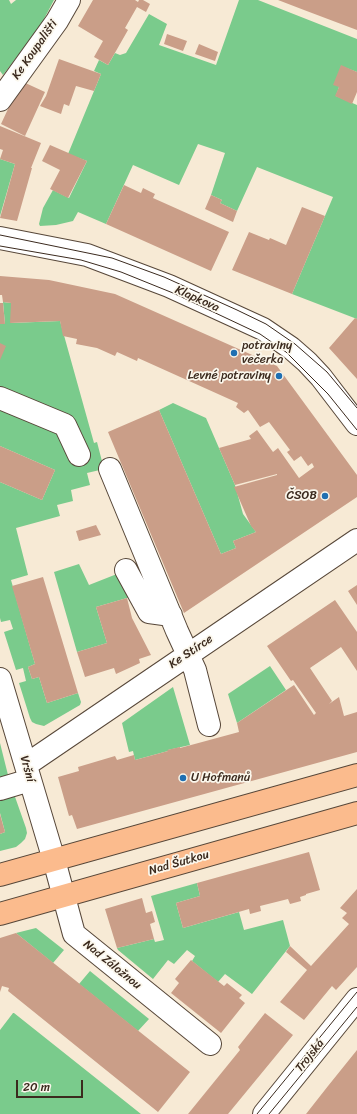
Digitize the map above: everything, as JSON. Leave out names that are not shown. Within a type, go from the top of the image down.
[{"type":"main road","points":[[0,875],[357,775]]},
{"type":"main road","name":"Nad Šutkou","points":[[0,914],[357,813]]},
{"type":"street","name":"Ke Koupališti","points":[[0,100],[57,21],[69,0]]},
{"type":"street","name":"Klapkova","points":[[0,238],[87,255],[168,286],[263,329],[291,348],[307,362],[321,377],[357,424]]},
{"type":"street","points":[[0,398],[65,425],[79,455]]},
{"type":"street","points":[[110,469],[196,672],[209,725]]},
{"type":"street","name":"Ke Stírce","points":[[0,789],[28,772],[188,654],[357,540]]},
{"type":"street","points":[[126,570],[149,612],[171,615]]},
{"type":"street","name":"Vršní","points":[[0,679],[54,860]]},
{"type":"street","name":"Nad Záložnou","points":[[54,860],[74,934],[210,1044]]},
{"type":"street","name":"Trojská","points":[[264,1114],[357,999]]},
{"type":"green space","points":[[0,0],[9,0],[11,4],[16,0],[54,0],[44,19],[45,20],[3,75],[0,71]]},
{"type":"green space","points":[[239,0],[258,0],[357,39],[357,72],[341,66],[339,87],[336,96],[357,105],[357,319],[292,294],[333,197],[257,167],[237,211],[220,203],[222,200],[211,195],[225,153],[198,144],[179,185],[133,165],[106,224],[78,212],[73,221],[56,225],[40,226],[39,224],[43,208],[53,190],[69,198],[87,161],[68,154],[101,74],[94,71],[99,60],[108,65],[115,53],[120,55],[126,53],[149,14],[167,24],[159,45],[216,65]]},
{"type":"green space","points":[[0,159],[15,164],[0,216]]},
{"type":"green space","points":[[3,302],[11,303],[11,323],[60,321],[94,443],[97,442],[104,469],[87,473],[90,485],[71,490],[73,501],[57,505],[60,516],[16,528],[28,575],[11,580],[35,664],[28,667],[32,679],[39,677],[47,703],[78,693],[81,702],[80,705],[44,726],[32,722],[30,718],[19,683],[26,681],[23,668],[16,670],[4,632],[13,629],[10,620],[1,622],[0,618],[0,482],[42,500],[55,470],[0,446],[0,324],[5,324]]},
{"type":"green space","points":[[173,403],[206,418],[235,485],[243,514],[256,532],[233,541],[236,548],[221,554],[159,410]]},
{"type":"green space","points":[[79,564],[89,585],[122,572],[134,596],[96,607],[107,643],[77,652],[54,572]]},
{"type":"green space","points":[[270,666],[286,690],[237,723],[228,694]]},
{"type":"green space","points":[[173,687],[190,745],[135,760],[133,751],[129,752],[122,723]]},
{"type":"green space","points":[[0,743],[10,783],[0,785]]},
{"type":"green space","points":[[14,794],[27,833],[25,839],[16,847],[0,851],[0,834],[5,832],[0,813],[0,799]]},
{"type":"green space","points":[[197,883],[200,896],[176,903],[183,928],[239,912],[244,930],[283,920],[290,946],[252,994],[225,974],[218,982],[192,961],[195,956],[187,950],[174,964],[168,960],[153,979],[117,948],[154,939],[155,942],[164,940],[151,896]]},
{"type":"green space","points":[[36,928],[64,950],[53,963],[16,933]]},
{"type":"green space","points":[[90,971],[149,1019],[138,1031],[79,984]]},
{"type":"green space","points":[[13,1013],[141,1114],[0,1114],[0,1030]]},
{"type":"building","points":[[93,0],[135,0],[138,2],[139,0],[143,0],[150,4],[146,12],[137,7],[125,28],[128,30],[108,65],[94,57],[103,41],[78,26]]},
{"type":"building","points":[[278,0],[357,0],[357,30],[304,10]]},
{"type":"building","points":[[167,34],[187,41],[183,51],[164,44]]},
{"type":"building","points":[[199,44],[218,52],[215,61],[195,54]]},
{"type":"building","points":[[59,59],[101,74],[94,91],[76,86],[69,106],[64,104],[61,114],[40,106],[46,96]]},
{"type":"building","points":[[341,65],[357,72],[357,92],[352,104],[335,96],[339,87],[333,85]]},
{"type":"building","points":[[21,81],[45,92],[25,136],[1,124]]},
{"type":"building","points":[[0,126],[41,143],[31,168],[17,221],[0,218],[15,164],[0,159],[3,150],[0,149]]},
{"type":"building","points":[[50,145],[87,161],[68,198],[50,189],[60,170],[42,161]]},
{"type":"building","points":[[124,185],[141,193],[143,188],[155,194],[153,198],[229,232],[211,271],[106,224]]},
{"type":"building","points":[[211,195],[222,200],[220,203],[237,211],[233,222],[205,209]]},
{"type":"building","points":[[302,207],[325,216],[292,294],[232,270],[249,232],[269,240],[270,238],[286,245]]},
{"type":"building","points":[[0,276],[49,280],[115,294],[277,366],[357,475],[357,497],[184,613],[108,432],[159,410],[221,554],[236,548],[233,541],[256,532],[251,526],[234,487],[277,474],[235,485],[219,448],[251,439],[249,436],[257,430],[273,452],[278,448],[299,478],[314,467],[312,463],[308,466],[301,456],[294,461],[287,452],[290,450],[269,422],[260,427],[248,410],[244,413],[236,407],[238,403],[138,358],[137,361],[117,352],[115,356],[97,348],[76,344],[77,339],[63,336],[60,321],[10,323],[11,303],[3,302],[2,295],[0,295]]},
{"type":"building","points":[[0,303],[3,303],[5,324],[0,324]]},
{"type":"building","points":[[355,318],[357,319],[357,379],[329,348]]},
{"type":"building","points":[[0,343],[6,346],[0,360]]},
{"type":"building","points":[[0,446],[55,470],[42,500],[0,482]]},
{"type":"building","points":[[96,525],[101,535],[79,541],[76,531]]},
{"type":"building","points":[[43,577],[78,693],[47,703],[39,677],[32,679],[28,667],[35,664],[12,586]]},
{"type":"building","points":[[357,585],[357,605],[348,591]]},
{"type":"building","points":[[127,598],[132,618],[151,655],[139,659],[140,663],[116,674],[114,668],[85,677],[77,652],[107,643],[96,607]]},
{"type":"building","points":[[335,600],[357,632],[357,671],[341,647],[310,668],[332,701],[329,704],[339,697],[344,716],[357,712],[357,752],[77,829],[72,815],[69,816],[58,777],[79,771],[78,767],[115,756],[117,760],[134,755],[135,760],[168,751],[167,750],[180,748],[239,732],[237,723],[294,685],[314,715],[316,713],[293,680],[291,681],[267,646]]},
{"type":"building","points":[[0,814],[5,832],[0,834]]},
{"type":"building","points":[[309,852],[320,890],[300,897],[301,901],[290,904],[288,899],[260,906],[261,911],[250,914],[249,909],[183,928],[176,903],[200,896],[197,883]]},
{"type":"building","points":[[357,889],[357,967],[336,990],[332,986],[304,1020],[280,1002],[307,970],[286,952],[290,946],[311,966],[349,924],[342,918],[347,913],[340,908]]},
{"type":"building","points":[[142,898],[146,913],[152,911],[155,922],[150,924],[154,939],[117,948],[105,909]]},
{"type":"building","points":[[16,933],[190,1072],[158,1112],[8,991],[9,988],[2,986],[0,992],[0,938]]},
{"type":"building","points":[[191,960],[224,986],[227,983],[242,995],[239,998],[245,1003],[221,1033],[171,993],[179,983],[175,979]]},
{"type":"building","points":[[265,1013],[293,1035],[228,1114],[188,1114],[240,1050],[238,1047]]},
{"type":"building","points":[[357,1050],[357,1114],[306,1114],[328,1086]]},
{"type":"tram line","points":[[0,235],[112,258],[164,277],[266,324],[295,344],[327,372],[357,408]]},
{"type":"tram line","points":[[0,246],[81,260],[121,272],[173,293],[260,334],[286,352],[328,394],[357,430]]},
{"type":"tram line","points":[[257,1114],[357,992]]},
{"type":"tram line","points":[[269,1114],[357,1007]]},
{"type":"place","name":"potraviny večerka","points":[[234,353]]},
{"type":"place","name":"Levné potraviny","points":[[279,376]]},
{"type":"place","name":"ČSOB","points":[[325,496]]},
{"type":"place","name":"U Hofmanů","points":[[183,778]]}]
